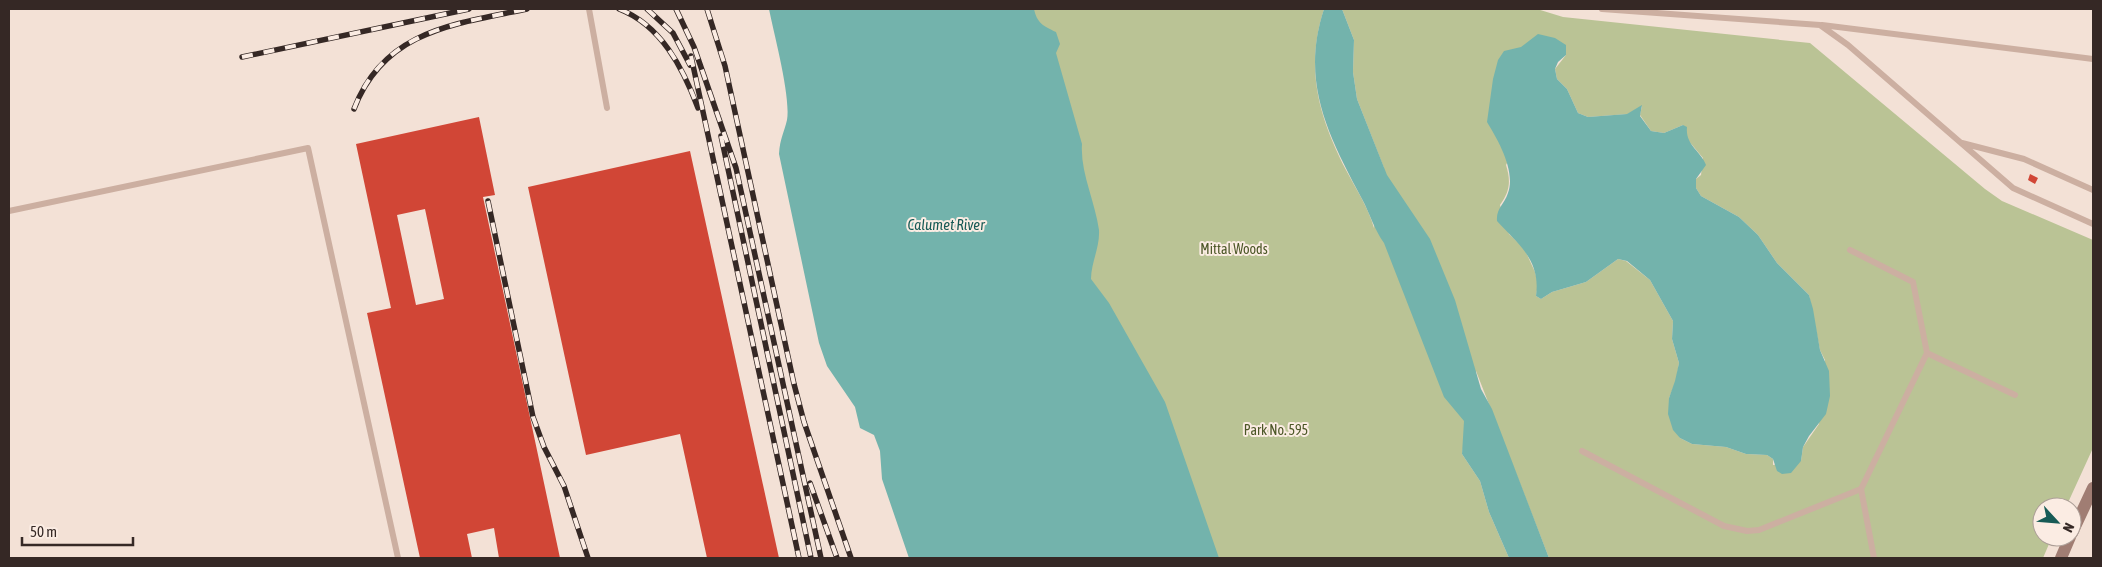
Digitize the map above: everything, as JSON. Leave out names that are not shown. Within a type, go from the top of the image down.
[{"type":"main road","points":[[2082,512],[2093,488]]},
{"type":"lane","points":[[589,9],[607,108]]},
{"type":"lane","points":[[1602,9],[1820,25],[2093,59]]},
{"type":"lane","points":[[1820,25],[1848,45],[2013,188],[2093,224]]},
{"type":"lane","points":[[1961,143],[2024,159],[2093,190]]},
{"type":"lane","points":[[9,211],[308,148],[398,558]]},
{"type":"lane","points":[[1850,250],[1913,282],[1927,353],[1861,489],[1874,558]]},
{"type":"lane","points":[[1927,353],[2015,394]]},
{"type":"lane","points":[[1582,451],[1724,526],[1747,531],[1759,530],[1861,489]]},
{"type":"green space","points":[[1032,9],[1324,9],[1315,51],[1317,91],[1336,150],[1365,205],[1374,228],[1384,168],[1357,99],[1353,72],[1354,40],[1342,9],[1537,9],[1563,17],[1810,43],[1985,189],[2002,201],[2093,240],[2093,448],[2071,497],[2032,497],[2032,547],[2048,547],[2043,558],[1549,558],[1476,371],[1462,454],[1480,481],[1489,512],[1509,558],[1185,558],[1080,256]],"holes":[[[1566,45],[1566,55],[1555,69],[1557,79],[1567,89],[1578,113],[1588,117],[1628,114],[1642,106],[1640,115],[1651,131],[1664,133],[1683,125],[1688,140],[1703,158],[1701,175],[1696,179],[1696,188],[1701,196],[1739,217],[1758,235],[1777,263],[1809,295],[1820,350],[1825,360],[1819,424],[1803,447],[1801,461],[1773,465],[1773,459],[1767,455],[1746,454],[1726,447],[1692,444],[1680,438],[1669,398],[1676,381],[1679,363],[1672,339],[1673,321],[1650,280],[1626,261],[1618,259],[1586,282],[1552,292],[1541,299],[1536,296],[1538,284],[1535,272],[1524,248],[1509,234],[1500,205],[1509,186],[1506,165]]]},
{"type":"water","name":"Calumet River","points":[[769,9],[1034,9],[1041,24],[1056,32],[1060,44],[1056,53],[1082,144],[1085,176],[1099,230],[1091,279],[1109,303],[1165,402],[1219,558],[909,558],[882,479],[880,451],[874,435],[860,428],[855,407],[827,366],[819,343],[779,154],[788,110],[787,96]]},
{"type":"water","points":[[1324,9],[1342,9],[1354,40],[1353,72],[1357,99],[1387,175],[1430,239],[1455,300],[1481,389],[1492,409],[1549,558],[1509,558],[1489,512],[1480,481],[1462,454],[1464,421],[1444,397],[1384,243],[1338,153],[1321,107],[1317,84],[1315,60],[1317,35]]},
{"type":"water","points":[[1538,34],[1555,38],[1566,45],[1566,55],[1558,62],[1555,69],[1557,79],[1567,89],[1578,113],[1588,117],[1627,114],[1642,105],[1640,116],[1651,131],[1664,133],[1683,125],[1687,127],[1688,139],[1706,165],[1696,179],[1696,188],[1701,196],[1739,217],[1758,235],[1777,263],[1809,295],[1820,350],[1829,371],[1830,396],[1826,414],[1809,436],[1803,447],[1801,461],[1791,473],[1782,474],[1777,471],[1773,459],[1767,455],[1746,454],[1726,447],[1692,444],[1680,438],[1673,430],[1668,414],[1669,398],[1679,363],[1672,339],[1673,321],[1650,280],[1627,261],[1618,259],[1586,282],[1552,292],[1541,299],[1536,296],[1537,283],[1531,263],[1520,245],[1497,221],[1499,210],[1508,193],[1510,175],[1505,156],[1487,122],[1493,79],[1498,60],[1504,51],[1521,47]]},
{"type":"building","points":[[479,117],[495,195],[483,197],[560,558],[499,558],[494,528],[467,534],[472,558],[420,558],[367,313],[391,308],[356,144]],"holes":[[[425,209],[444,299],[416,305],[397,215]]]},
{"type":"building","points":[[690,151],[779,558],[707,558],[680,434],[586,455],[528,187]]},
{"type":"building","points":[[2030,174],[2038,178],[2035,184],[2028,180]]},
{"type":"railway","points":[[242,57],[469,9]]},
{"type":"railway","points":[[354,109],[367,83],[384,62],[403,47],[425,35],[449,26],[527,9]]},
{"type":"railway","points":[[619,9],[634,16],[647,26],[669,49],[685,78],[698,108]]},
{"type":"railway","points":[[647,9],[673,33],[690,65]]},
{"type":"railway","points":[[676,9],[694,47],[736,168],[821,558]]},
{"type":"railway","points":[[707,9],[725,66],[794,384],[804,422],[851,558]]},
{"type":"railway","points":[[691,56],[799,558]]},
{"type":"railway","points":[[721,136],[811,558]]},
{"type":"railway","points":[[488,201],[533,417],[544,447],[564,486],[588,558]]},
{"type":"railway","points":[[810,483],[837,558]]},
{"type":"park label","name":"Mittal Woods","points":[[1234,249]]},
{"type":"park label","name":"Park No. 595","points":[[1276,430]]}]
